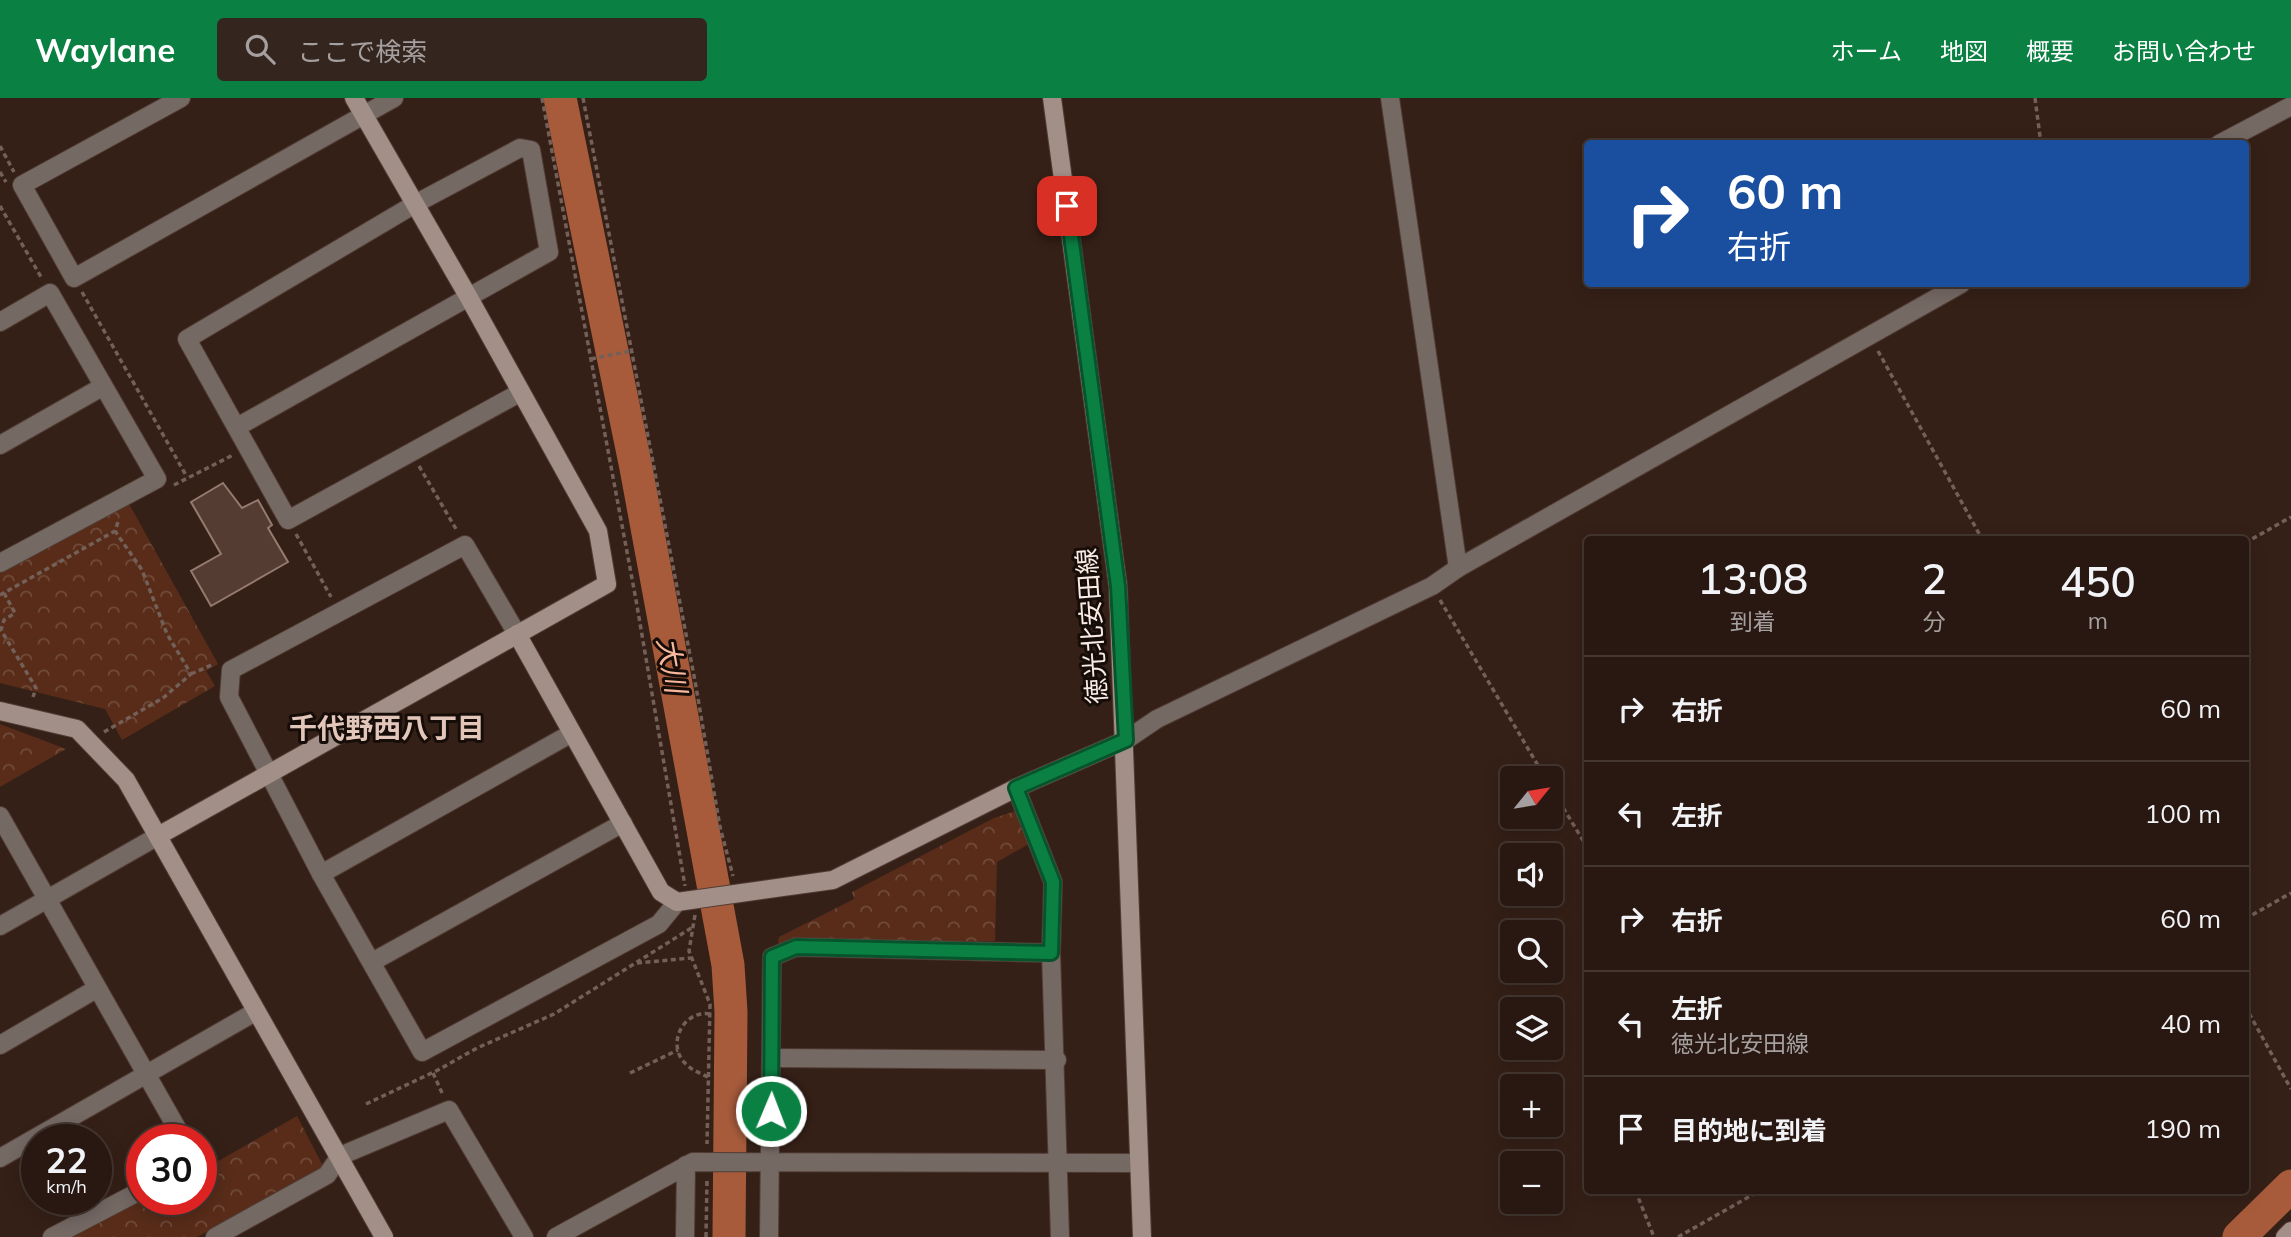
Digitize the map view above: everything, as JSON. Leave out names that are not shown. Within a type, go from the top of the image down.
[{"type":"street","points":[[181,98],[22,186],[74,278],[394,98]]},
{"type":"street","points":[[0,926],[269,772],[607,584],[597,531],[468,296],[354,98]]},
{"type":"street","name":"徳光北安田線","points":[[1052,98],[1118,586],[1126,740],[1142,1237]]},
{"type":"street","points":[[1390,98],[1458,568]]},
{"type":"street","points":[[2227,140],[2291,106]]},
{"type":"street","points":[[237,428],[549,252],[531,150],[520,148],[415,204],[187,339],[288,520],[521,392]]},
{"type":"street","points":[[688,902],[661,892],[466,545],[231,670],[229,696],[321,874],[422,1052],[659,924],[688,902],[833,880],[1016,788],[1126,740],[1157,719],[1432,586],[1458,568],[1956,287]]},
{"type":"street","points":[[0,322],[50,293],[157,479],[0,563]]},
{"type":"street","points":[[0,445],[102,387]]},
{"type":"street","points":[[0,711],[77,729],[126,780],[384,1237]]},
{"type":"street","points":[[321,874],[572,733]]},
{"type":"street","points":[[1016,788],[1053,882],[1051,953],[1060,1237]]},
{"type":"street","points":[[0,816],[175,1124]]},
{"type":"street","points":[[372,962],[623,823]]},
{"type":"street","points":[[769,1237],[765,1163],[772,1058],[772,957],[796,947],[1051,953]]},
{"type":"street","points":[[0,1045],[96,989]]},
{"type":"street","points":[[0,1158],[255,1012]]},
{"type":"street","points":[[772,1058],[1056,1060]]},
{"type":"street","points":[[215,1237],[236,1232],[327,1175],[340,1156],[450,1110],[524,1237]]},
{"type":"street","points":[[556,1237],[693,1162],[1139,1163]]},
{"type":"street","points":[[685,1237],[687,1165]]},
{"type":"street","points":[[52,1237],[126,1198]]},
{"type":"street","points":[[2285,1237],[2291,1231]]},
{"type":"path","points":[[542,98],[592,359],[693,927],[691,958],[710,1004],[708,1077],[711,1162],[706,1237]]},
{"type":"path","points":[[583,98],[629,351],[698,694],[733,895]]},
{"type":"path","points":[[2035,98],[2040,140]]},
{"type":"path","points":[[0,146],[22,186]]},
{"type":"path","points":[[0,206],[50,293]]},
{"type":"path","points":[[74,278],[187,478]]},
{"type":"path","points":[[1871,337],[1980,536]]},
{"type":"path","points":[[592,359],[629,351]]},
{"type":"path","points":[[172,486],[247,448]]},
{"type":"path","points":[[411,452],[466,545]]},
{"type":"path","points":[[33,697],[36,688],[1,630],[4,620],[15,613],[2,594],[115,531],[117,523],[128,516]]},
{"type":"path","points":[[2249,541],[2291,517]]},
{"type":"path","points":[[288,520],[340,612]]},
{"type":"path","points":[[115,531],[142,570],[167,634],[191,674]]},
{"type":"path","points":[[1432,586],[1538,766]]},
{"type":"path","points":[[88,742],[163,698],[191,674],[212,663],[231,670]]},
{"type":"path","points":[[1563,807],[1584,842]]},
{"type":"path","points":[[2249,917],[2291,893]]},
{"type":"path","points":[[366,1104],[433,1073],[477,1048],[554,1014],[693,927]]},
{"type":"path","points":[[635,964],[691,958]]},
{"type":"path","points":[[708,1077],[690,1069],[678,1050],[676,1041],[681,1027],[701,1012],[710,1014]]},
{"type":"path","points":[[2249,1013],[2291,1089]]},
{"type":"path","points":[[630,1073],[678,1050]]},
{"type":"path","points":[[433,1073],[450,1110]]},
{"type":"path","points":[[1638,1194],[1654,1237]]},
{"type":"path","points":[[1678,1237],[1754,1194]]},
{"type":"green space","points":[[128,502],[218,664],[206,671],[215,686],[122,740],[105,709],[0,683],[0,572]]},
{"type":"green space","points":[[0,724],[66,749],[0,787]]},
{"type":"green space","points":[[1019,810],[1032,842],[997,862],[995,941],[778,943],[779,937],[854,899],[852,892],[994,818]]},
{"type":"green space","points":[[297,1116],[324,1168],[197,1237],[61,1237],[126,1207],[126,1215],[217,1215],[217,1162]]},
{"type":"building","points":[[223,483],[242,508],[258,500],[272,525],[268,528],[288,562],[211,606],[191,571],[221,554],[191,502]]},
{"type":"waterway","name":"大川","points":[[560,98],[636,468],[728,965],[731,1012],[729,1237]]},
{"type":"waterway","points":[[2239,1237],[2291,1186]]},
{"type":"district","name":"千代野西八丁目","points":[[387,728]]},
{"type":"route","points":[[771,1111],[772,957],[796,947],[1051,953],[1053,882],[1016,788],[1126,740],[1118,586],[1067,206]]}]
